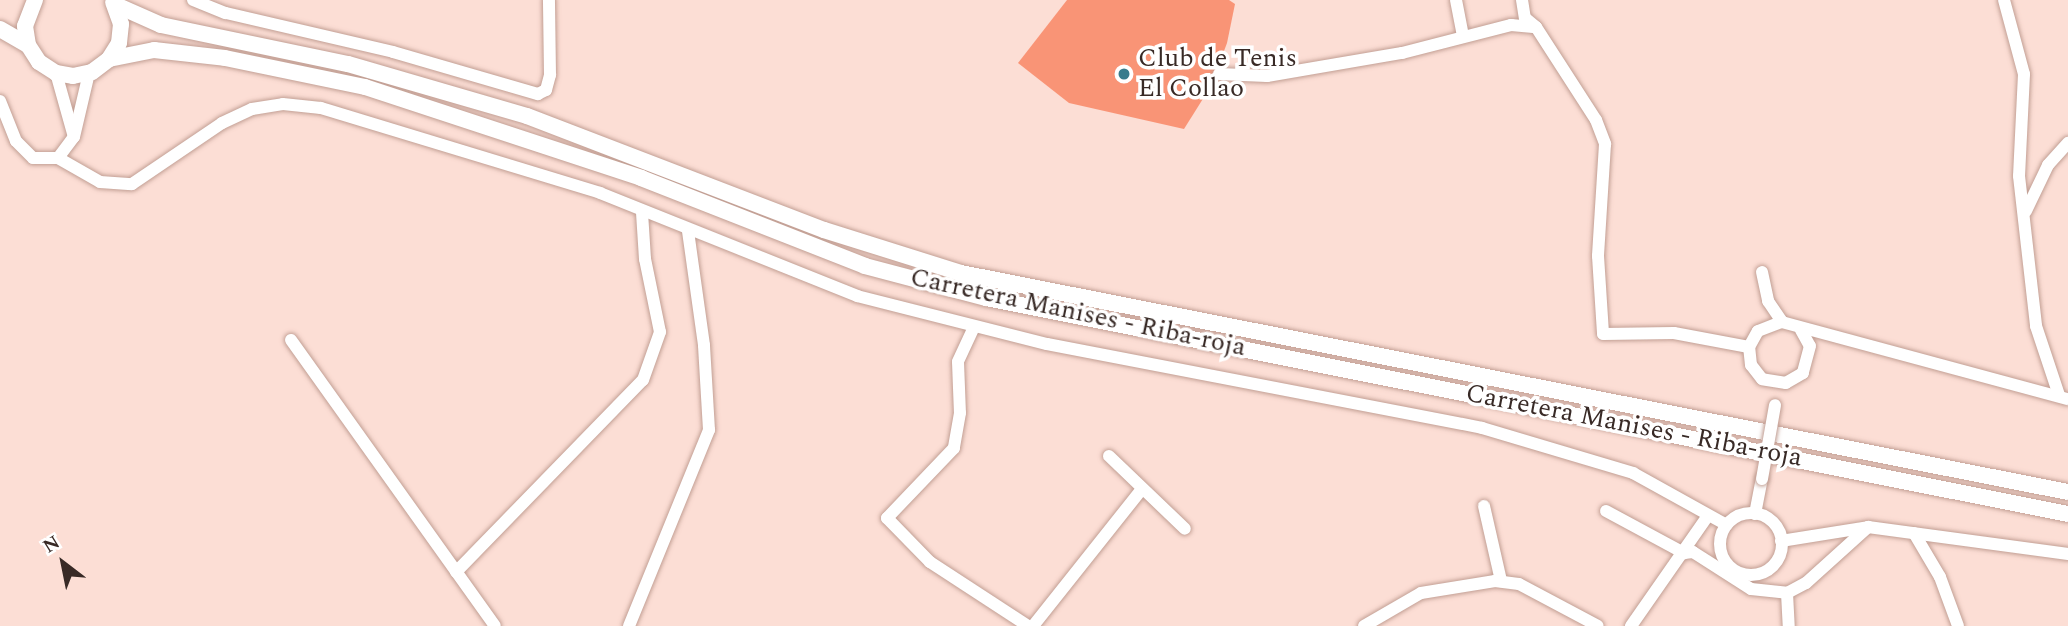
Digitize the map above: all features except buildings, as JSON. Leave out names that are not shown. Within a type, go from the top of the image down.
[{"type":"main road","points":[[36,0],[25,26],[28,45],[39,62],[56,73],[89,73],[110,59],[119,43],[121,24],[114,3]]},
{"type":"main road","name":"Carretera Manises - Riba-roja","points":[[114,3],[161,25],[348,64],[527,116],[824,230],[961,273],[2068,492]]},
{"type":"main road","points":[[0,29],[28,45]]},
{"type":"main road","name":"Carretera Manises - Riba-roja","points":[[110,59],[153,50],[213,57],[365,87],[641,178],[865,266],[986,298],[2068,514]]},
{"type":"street","points":[[193,0],[226,13],[393,51],[538,94],[546,90],[550,75],[549,0]]},
{"type":"street","points":[[1456,0],[1463,35]]},
{"type":"street","points":[[1522,0],[1525,18],[1554,49],[1605,145],[1598,256],[1603,334],[1674,333],[1749,347]]},
{"type":"street","points":[[2004,0],[2024,74],[2018,135],[2036,326],[2063,397]]},
{"type":"street","points":[[1219,74],[1267,76],[1402,53],[1463,35],[1511,25],[1536,27]]},
{"type":"street","points":[[56,73],[74,137]]},
{"type":"street","points":[[58,158],[74,137],[89,73]]},
{"type":"street","points":[[0,101],[23,152],[33,158],[58,158],[100,182],[132,184],[222,123],[252,109],[283,104],[347,114],[563,181],[822,284],[974,327],[1482,428],[1633,473],[1707,517],[1727,525]]},
{"type":"street","points":[[2025,212],[2048,165],[2068,143]]},
{"type":"street","points":[[456,572],[643,380],[660,332],[645,260],[642,212]]},
{"type":"street","points":[[629,626],[709,430],[704,345],[688,231]]},
{"type":"street","points":[[1762,272],[1768,301],[1782,322],[1801,330],[2063,397]]},
{"type":"street","points":[[1782,322],[1758,331],[1749,347],[1755,372],[1779,384],[1798,378],[1807,367],[1810,346],[1801,330]]},
{"type":"street","points":[[974,327],[958,362],[960,413],[954,448],[887,518],[930,562],[1030,626],[1141,489]]},
{"type":"street","points":[[291,340],[495,626]]},
{"type":"street","points":[[1755,514],[1779,384]]},
{"type":"street","points":[[1109,456],[1185,529]]},
{"type":"street","points":[[1484,506],[1501,582]]},
{"type":"street","points":[[1606,511],[1684,554],[1693,552],[1751,589],[1787,593],[1806,583],[1868,527]]},
{"type":"street","points":[[1755,514],[1773,523],[1781,541],[1778,558],[1769,569],[1748,575],[1737,572],[1722,557],[1721,535],[1727,525],[1755,514]]},
{"type":"street","points":[[1631,626],[1684,554],[1707,517]]},
{"type":"street","points":[[1781,541],[1868,527],[2068,554]]},
{"type":"street","points":[[1914,533],[1940,577],[1958,626]]},
{"type":"street","points":[[1364,626],[1422,593],[1501,582],[1545,596],[1598,626]]},
{"type":"street","points":[[1787,593],[1789,626]]},
{"type":"shaded area","name":"Club de Tenis El Collao","points":[[1067,0],[1229,0],[1235,4],[1227,43],[1211,86],[1184,129],[1069,103],[1018,63]]},
{"type":"place","name":"Club de Tenis El Collao","points":[[1124,74]]}]
